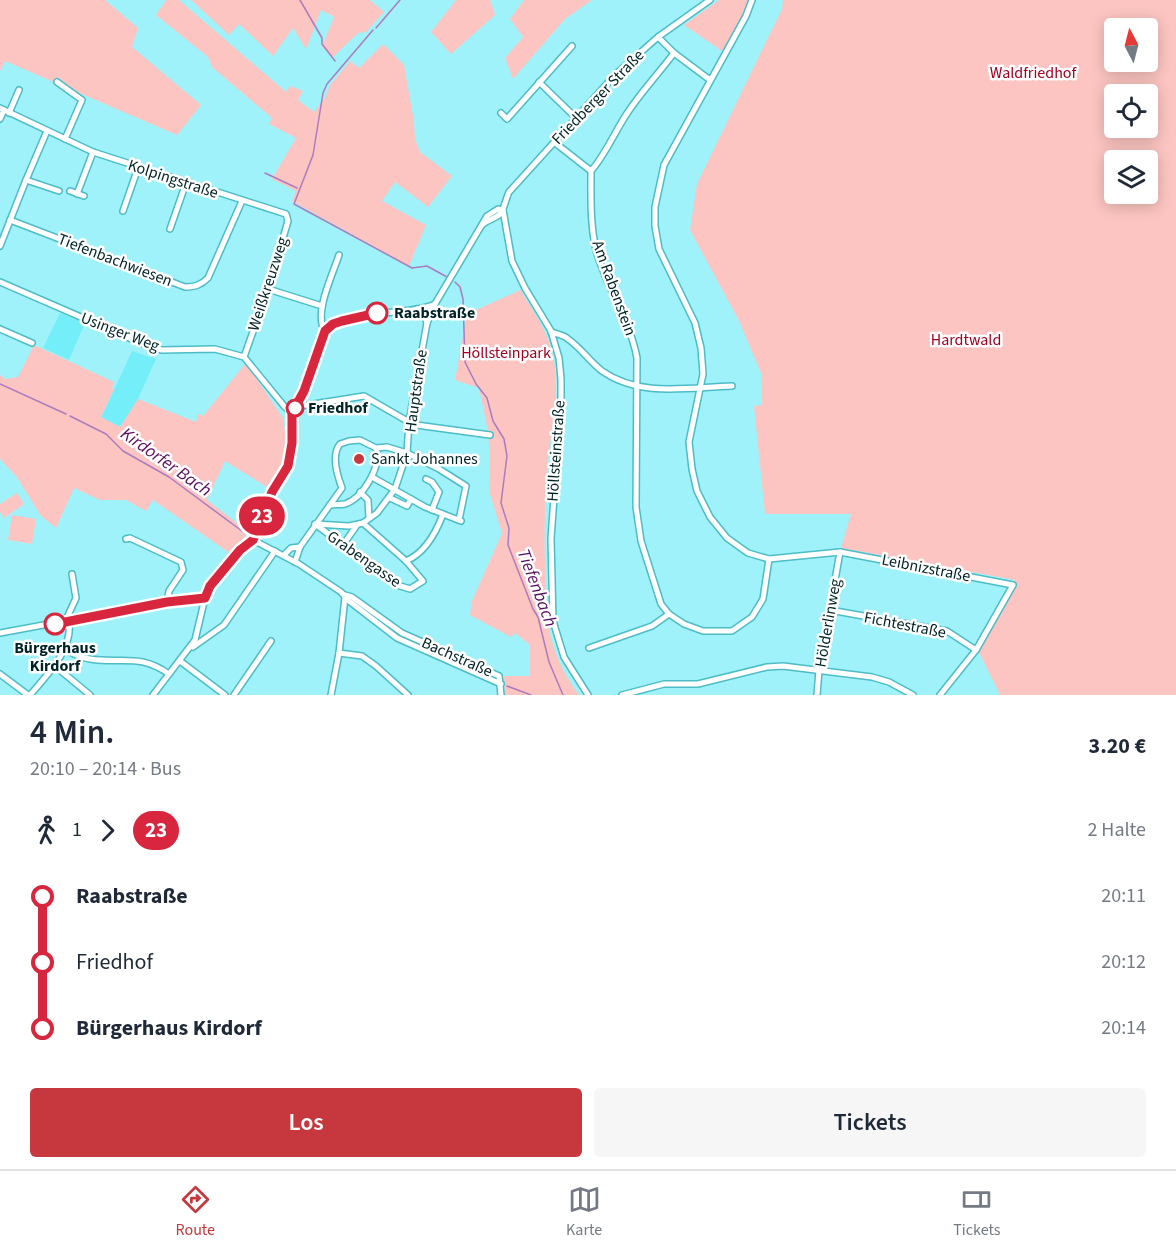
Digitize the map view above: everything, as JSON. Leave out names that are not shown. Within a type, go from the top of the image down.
[{"type":"street","name":"Friedberger Straße","points":[[435,304],[482,225],[499,215],[509,192],[554,142],[615,75],[658,38],[710,0]]},
{"type":"street","points":[[589,648],[652,626],[669,614],[684,624],[703,631],[732,631],[746,622],[763,599],[770,559],[748,553],[728,538],[711,517],[697,491],[689,442],[703,374],[699,340],[694,323],[659,249],[655,207],[664,165],[746,16],[752,0]]},
{"type":"street","points":[[658,38],[710,80]]},
{"type":"street","points":[[501,113],[507,119],[572,46]]},
{"type":"street","points":[[554,142],[591,171],[598,164],[629,110],[674,53]]},
{"type":"street","points":[[57,82],[82,100],[65,139]]},
{"type":"street","points":[[539,82],[576,118]]},
{"type":"street","points":[[0,119],[19,90]]},
{"type":"street","name":"Kolpingstraße","points":[[4,110],[93,152],[242,201],[284,212]]},
{"type":"street","points":[[0,246],[47,131]]},
{"type":"street","points":[[76,194],[93,152]]},
{"type":"street","points":[[123,211],[138,168]]},
{"type":"street","name":"Am Rabenstein","points":[[591,171],[591,208],[597,250],[633,339],[637,358],[636,507],[641,541],[661,604],[669,614]]},
{"type":"street","points":[[26,180],[59,191]]},
{"type":"street","points":[[170,229],[186,183]]},
{"type":"street","points":[[70,191],[84,196]]},
{"type":"street","name":"Tiefenbachwiesen","points":[[10,220],[185,287],[191,287],[201,285],[208,278],[242,201]]},
{"type":"street","name":"Höllsteinstraße","points":[[503,210],[512,261],[551,331],[559,358],[561,379],[550,538],[553,621],[564,657],[588,695]]},
{"type":"street","name":"Weißkreuzweg","points":[[244,357],[268,290],[288,221],[284,212]]},
{"type":"street","points":[[325,331],[321,325],[322,306],[339,255]]},
{"type":"street","name":"Usinger Weg","points":[[0,282],[150,347],[162,350],[215,349],[244,357]]},
{"type":"street","points":[[268,290],[322,306]]},
{"type":"street","points":[[190,650],[198,632],[205,598],[210,586],[240,550],[253,540],[272,492],[288,466],[292,443],[293,410],[304,391],[325,331],[333,324],[342,321],[377,313],[427,308],[435,304]]},
{"type":"street","name":"Hauptstraße","points":[[344,545],[360,524],[377,513],[396,489],[407,453],[409,423],[427,323],[435,304]]},
{"type":"street","points":[[417,309],[424,313],[427,323]]},
{"type":"street","points":[[0,329],[32,343]]},
{"type":"street","points":[[551,331],[568,338],[602,371],[636,386],[669,390],[732,386]]},
{"type":"street","points":[[244,357],[284,406],[293,410],[364,396],[409,423],[490,435]]},
{"type":"street","points":[[295,562],[300,547],[342,488],[335,455],[338,446],[350,441],[360,440],[376,448],[387,447],[407,453],[466,486],[460,520],[432,510],[372,477]]},
{"type":"street","points":[[330,505],[346,503],[369,484],[377,462],[376,448]]},
{"type":"street","points":[[426,479],[432,482],[439,492],[432,510]]},
{"type":"street","points":[[360,492],[368,500],[369,518]]},
{"type":"street","points":[[390,498],[407,506],[411,499]]},
{"type":"street","points":[[315,524],[360,524],[406,561],[418,556],[438,527],[443,514]]},
{"type":"street","name":"Grabengasse","points":[[315,524],[397,585],[410,589],[423,581],[406,561]]},
{"type":"street","points":[[126,539],[130,538],[181,562],[183,570],[169,591],[167,602]]},
{"type":"street","name":"Bachstraße","points":[[253,540],[260,546],[284,555],[345,595],[349,601],[397,638],[501,684],[501,695]]},
{"type":"street","points":[[284,555],[291,548],[300,547]]},
{"type":"street","points":[[153,695],[190,650],[224,625],[275,551]]},
{"type":"street","name":"Leibnizstraße","points":[[770,559],[840,552],[1013,585],[976,650]]},
{"type":"street","name":"Hölderlinweg","points":[[817,695],[819,669],[840,552]]},
{"type":"street","points":[[0,674],[29,695],[55,666],[70,632],[67,622],[76,598],[72,573]]},
{"type":"street","points":[[331,695],[339,653],[345,595]]},
{"type":"street","points":[[0,633],[167,602],[205,598]]},
{"type":"street","name":"Fichtestraße","points":[[830,610],[947,630],[976,650]]},
{"type":"street","points":[[234,695],[271,641]]},
{"type":"street","points":[[63,650],[89,659],[137,659],[153,664],[169,674]]},
{"type":"street","points":[[940,695],[976,650]]},
{"type":"street","points":[[339,653],[362,656],[408,695]]},
{"type":"street","points":[[180,661],[225,695]]},
{"type":"street","points":[[55,666],[90,695]]},
{"type":"street","points":[[622,695],[664,684],[698,684],[767,667],[783,666],[872,677],[889,682],[913,695]]},
{"type":"shaded area","points":[[60,313],[85,323],[69,360],[43,348]]},
{"type":"shaded area","points":[[132,351],[156,359],[138,399],[121,427],[101,418]]},
{"type":"green space","points":[[0,0],[105,0],[138,28],[132,47],[201,105],[177,135],[5,61],[0,71]]},
{"type":"green space","points":[[166,0],[179,0],[286,92],[290,86],[303,91],[298,100],[314,112],[325,98],[330,85],[350,61],[359,68],[383,44],[404,65],[415,139],[420,152],[452,176],[428,207],[395,182],[382,201],[426,225],[409,266],[292,201],[296,191],[272,179],[296,138],[269,124],[272,118],[212,67],[208,57],[156,15]]},
{"type":"green space","points":[[191,0],[370,0],[384,12],[366,32],[358,33],[333,57],[322,47],[334,17],[321,10],[306,49],[293,28],[273,56],[239,24],[229,35]]},
{"type":"green space","points":[[456,0],[490,0],[495,15],[451,54],[431,32]]},
{"type":"green space","points":[[524,0],[592,0],[565,19],[513,79],[505,58],[523,37],[510,19]]},
{"type":"green space","points":[[719,0],[749,0],[744,16],[722,51],[684,25]]},
{"type":"green space","name":"Hardtwald","points":[[783,0],[1176,0],[1176,695],[1000,695],[977,648],[1015,580],[841,548],[851,514],[765,514],[754,406],[762,405],[761,373],[739,321],[690,230],[697,184],[782,9]]},
{"type":"green space","name":"Höllsteinpark","points":[[525,288],[521,291],[548,339],[553,356],[556,382],[545,512],[547,618],[560,663],[579,695],[505,695],[504,676],[530,676],[530,645],[515,633],[511,637],[470,615],[472,601],[502,533],[489,491],[488,431],[479,388],[455,380],[467,314]]},
{"type":"green space","points":[[34,345],[114,382],[112,388],[114,389],[101,417],[120,427],[138,399],[196,422],[198,414],[203,416],[246,363],[283,418],[286,438],[285,462],[270,489],[225,461],[207,500],[246,530],[245,537],[231,554],[153,500],[146,511],[126,500],[100,500],[74,488],[56,528],[41,516],[16,476],[0,459],[0,375],[5,379],[18,377]]},
{"type":"green space","points":[[17,493],[24,504],[4,518],[0,512],[0,504]]},
{"type":"green space","points":[[12,515],[36,519],[32,544],[8,540]]},
{"type":"waterway","name":"Tiefenbach","points":[[300,0],[322,38],[322,44],[335,61]]},
{"type":"waterway","points":[[376,28],[400,0]]},
{"type":"waterway","name":"Tiefenbach","points":[[373,30],[327,84],[323,93],[313,155],[294,204],[412,268],[427,266],[447,277]]},
{"type":"waterway","points":[[265,173],[297,188]]},
{"type":"waterway","name":"Tiefenbach","points":[[455,282],[460,287],[463,299],[465,362],[476,384],[487,398],[493,421],[504,439],[507,456],[501,503],[509,528],[508,545],[538,617],[549,662],[563,695]]},
{"type":"waterway","name":"Kirdorfer Bach","points":[[0,384],[66,414]]},
{"type":"waterway","name":"Kirdorfer Bach","points":[[70,416],[106,434],[123,451],[169,477],[246,534]]},
{"type":"waterway","name":"Kirdorfer Bach","points":[[507,686],[531,695]]},
{"type":"bus line","name":"23","points":[[55,624],[167,602],[205,598],[210,586],[240,550],[253,540],[272,492],[288,466],[292,451],[292,413],[304,391],[325,331],[333,324],[377,313]]},
{"type":"place","name":"Raabstraße","points":[[377,313]]},
{"type":"place","name":"Friedhof","points":[[295,408]]},
{"type":"place","name":"Sankt Johannes","points":[[359,459]]},
{"type":"place","name":"Bürgerhaus Kirdorf","points":[[55,624]]},
{"type":"park label","name":"Waldfriedhof","points":[[1033,73]]}]
